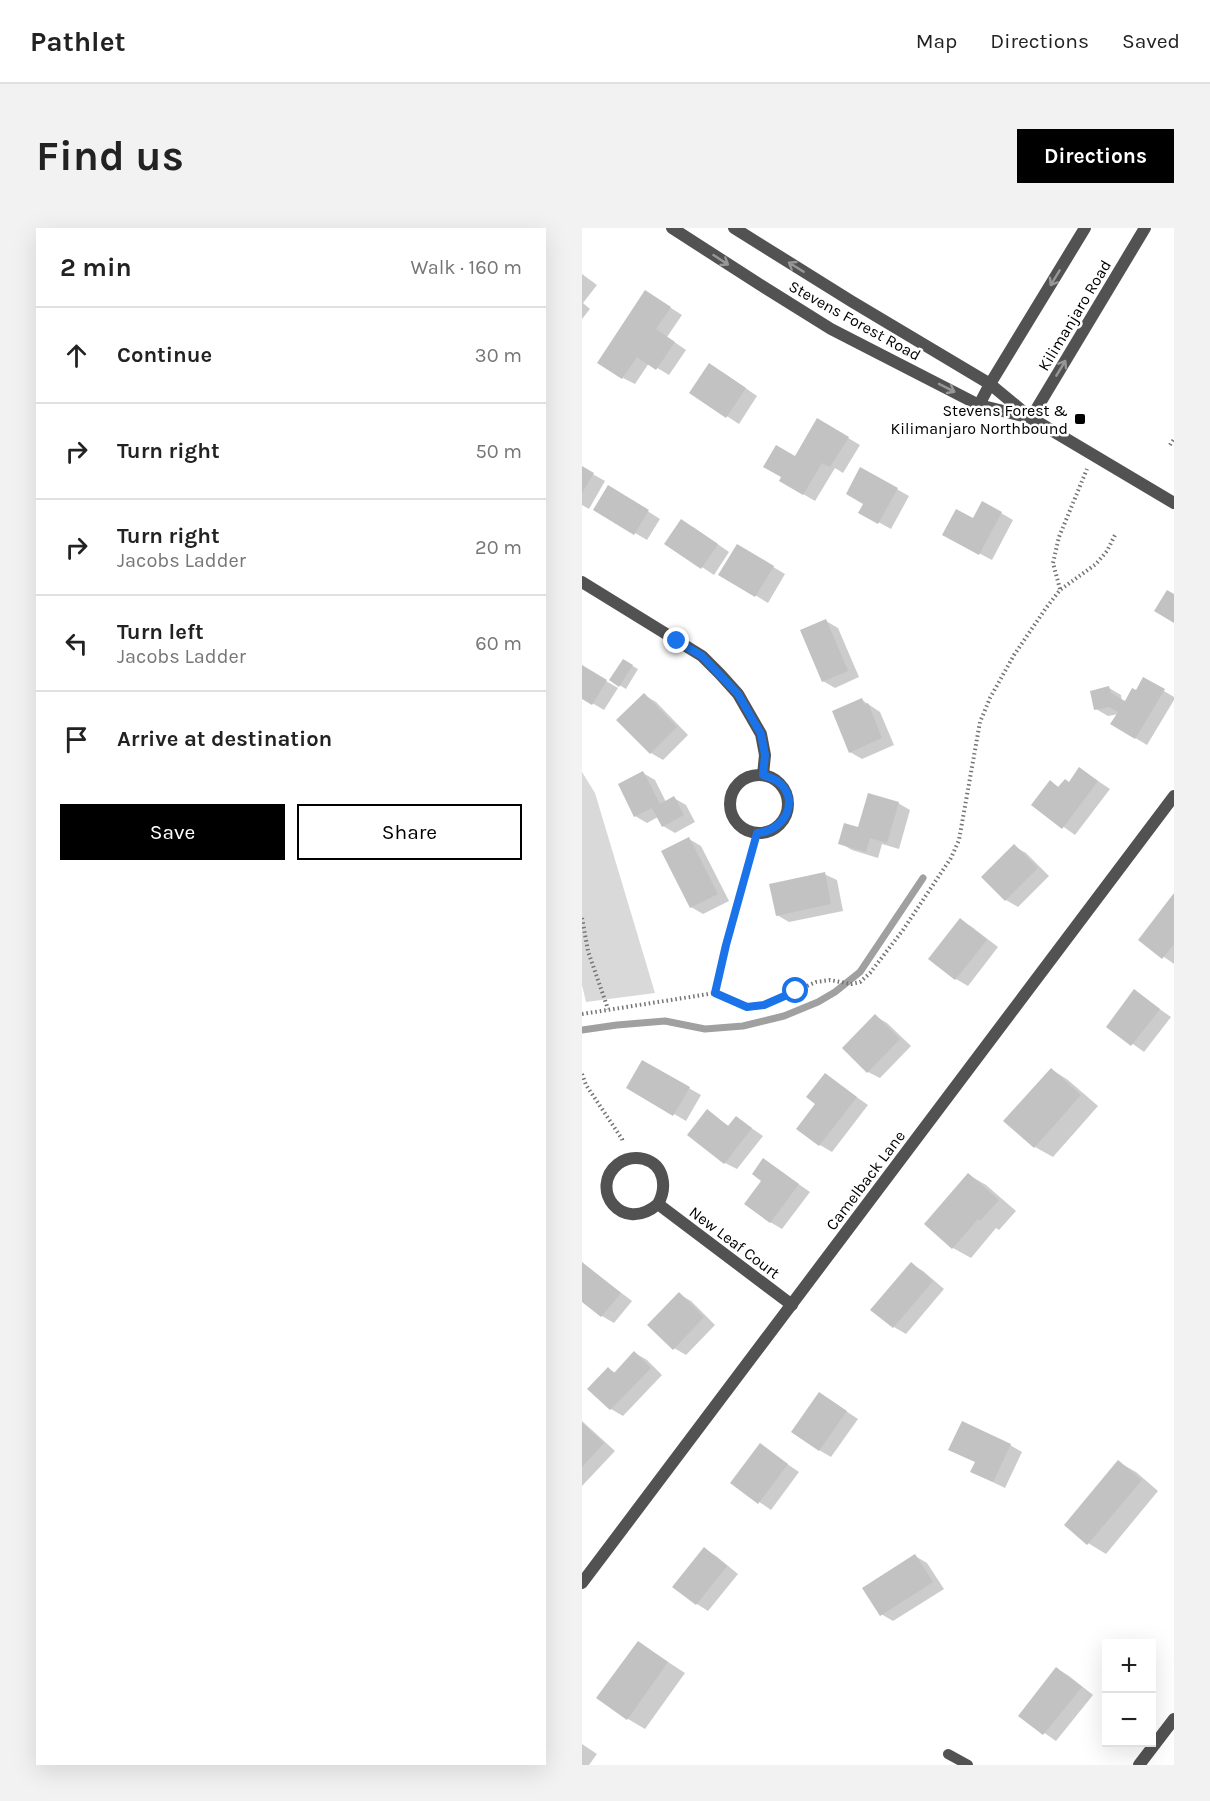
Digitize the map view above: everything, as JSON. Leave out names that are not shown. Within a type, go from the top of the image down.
[{"type":"street","name":"Stevens Forest Road","points":[[672,228],[831,329],[979,405],[1031,418]]},
{"type":"street","name":"Stevens Forest Road","points":[[734,228],[990,384],[1031,418],[1174,503]]},
{"type":"street","points":[[979,405],[1085,228]]},
{"type":"street","name":"Kilimanjaro Road","points":[[1031,418],[1145,228]]},
{"type":"street","points":[[582,582],[702,656],[720,674],[738,694],[761,734],[765,755],[763,775]]},
{"type":"street","points":[[763,775],[782,786],[788,798],[788,807],[782,822],[772,830],[757,833],[747,830],[738,823],[730,808],[731,798],[743,780],[751,776],[763,775]]},
{"type":"street","name":"Camelback Lane","points":[[585,1574],[792,1305],[1174,796]]},
{"type":"street","points":[[637,1157],[655,1165],[664,1183],[663,1195],[658,1204],[651,1211],[636,1215],[617,1209],[607,1192],[609,1174],[614,1167],[626,1159],[637,1157]]},
{"type":"street","name":"New Leaf Court","points":[[658,1204],[792,1305]]},
{"type":"street","points":[[1139,1765],[1174,1719]]},
{"type":"lane","points":[[948,1754],[968,1765]]},
{"type":"path","points":[[1170,445],[1174,439]]},
{"type":"path","points":[[1060,590],[1053,563],[1059,537],[1094,455]]},
{"type":"path","points":[[582,1014],[715,993],[747,1007],[764,1005],[816,982],[830,980],[851,984],[860,982],[870,973],[903,930],[951,858],[959,840],[980,722],[990,698],[1014,655],[1060,590],[1096,564],[1107,551],[1116,533]]},
{"type":"path","points":[[715,993],[757,833]]},
{"type":"path","points":[[582,918],[588,951],[608,1010]]},
{"type":"path","points":[[582,1074],[586,1085],[622,1139],[626,1159]]},
{"type":"shaded area","points":[[582,772],[595,793],[655,993],[586,1002],[582,985]]},
{"type":"building","points":[[645,290],[671,307],[656,329],[675,342],[656,370],[637,357],[622,379],[597,363]]},
{"type":"building","points":[[709,363],[746,388],[726,418],[689,393]]},
{"type":"building","points":[[817,418],[849,437],[830,467],[822,463],[803,495],[779,481],[781,477],[763,467],[776,445],[795,456]]},
{"type":"building","points":[[582,466],[594,473],[582,493]]},
{"type":"building","points":[[860,467],[898,488],[878,524],[858,513],[863,504],[846,494]]},
{"type":"building","points":[[608,485],[649,510],[634,535],[593,510]]},
{"type":"building","points":[[982,501],[1002,512],[979,555],[942,535],[956,509],[973,518]]},
{"type":"building","points":[[681,519],[718,544],[701,569],[664,544]]},
{"type":"building","points":[[737,544],[774,566],[755,597],[718,575]]},
{"type":"building","points":[[1167,590],[1174,594],[1174,623],[1154,611]]},
{"type":"building","points":[[826,619],[848,671],[822,682],[800,630]]},
{"type":"building","points":[[623,659],[633,665],[619,687],[609,680]]},
{"type":"building","points":[[582,665],[607,680],[592,705],[582,699]]},
{"type":"building","points":[[1143,677],[1165,689],[1135,739],[1110,724],[1118,712],[1109,707],[1094,710],[1090,691],[1109,686],[1111,693],[1125,701],[1132,688],[1136,690]]},
{"type":"building","points":[[644,693],[677,727],[650,754],[616,720]]},
{"type":"building","points":[[862,698],[865,705],[868,703],[882,738],[849,753],[832,711]]},
{"type":"building","points":[[1079,767],[1098,781],[1062,829],[1031,805],[1050,780],[1058,787],[1065,779],[1069,782]]},
{"type":"building","points":[[643,771],[660,804],[674,796],[684,815],[662,827],[652,808],[634,817],[618,784]]},
{"type":"building","points":[[868,793],[899,802],[887,843],[870,838],[866,852],[838,844],[844,823],[858,827]]},
{"type":"building","points":[[689,837],[718,894],[690,908],[661,851]]},
{"type":"building","points":[[1014,844],[1038,868],[1005,901],[981,877]]},
{"type":"building","points":[[825,872],[831,904],[776,916],[769,884]]},
{"type":"building","points":[[1174,893],[1174,944],[1162,959],[1138,940]]},
{"type":"building","points":[[960,918],[987,940],[955,980],[928,959]]},
{"type":"building","points":[[1134,989],[1160,1009],[1131,1046],[1106,1027]]},
{"type":"building","points":[[875,1014],[900,1039],[867,1073],[842,1048]]},
{"type":"building","points":[[642,1060],[690,1087],[673,1116],[626,1088]]},
{"type":"building","points":[[1051,1068],[1081,1095],[1034,1148],[1003,1121]]},
{"type":"building","points":[[825,1073],[857,1097],[819,1146],[796,1129],[815,1104],[806,1097]]},
{"type":"building","points":[[707,1109],[728,1126],[736,1116],[752,1128],[724,1164],[687,1135]]},
{"type":"building","points":[[763,1158],[799,1184],[770,1223],[744,1204],[761,1181],[752,1174]]},
{"type":"building","points":[[968,1173],[999,1200],[980,1221],[978,1219],[952,1249],[924,1224]]},
{"type":"building","points":[[582,1262],[621,1293],[601,1317],[582,1302]]},
{"type":"building","points":[[911,1262],[933,1281],[893,1328],[870,1310]]},
{"type":"building","points":[[679,1292],[704,1317],[673,1350],[647,1325]]},
{"type":"building","points":[[634,1351],[651,1368],[610,1410],[587,1389],[608,1367],[614,1373]]},
{"type":"building","points":[[819,1392],[847,1411],[819,1451],[791,1432]]},
{"type":"building","points":[[962,1421],[1011,1444],[993,1482],[970,1472],[975,1462],[948,1450]]},
{"type":"building","points":[[582,1423],[604,1443],[582,1467]]},
{"type":"building","points":[[760,1443],[788,1464],[758,1504],[730,1483]]},
{"type":"building","points":[[1118,1460],[1142,1480],[1087,1545],[1064,1525]]},
{"type":"building","points":[[704,1547],[727,1566],[696,1605],[672,1587]]},
{"type":"building","points":[[915,1554],[933,1582],[880,1616],[862,1588]]},
{"type":"building","points":[[638,1641],[668,1662],[627,1720],[596,1698]]},
{"type":"building","points":[[1056,1667],[1082,1687],[1043,1735],[1018,1716]]},
{"type":"waterway","points":[[582,1030],[665,1021],[705,1029],[743,1026],[784,1016],[818,1002],[860,972],[923,878]]},
{"type":"place","name":"Stevens Forest & Kilimanjaro Northbound","points":[[1080,419]]},
{"type":"route","points":[[677,641],[702,656],[738,694],[761,734],[765,755],[763,775],[782,786],[788,798],[788,807],[782,822],[772,830],[757,833],[715,993],[747,1007],[764,1005],[796,991]]}]
